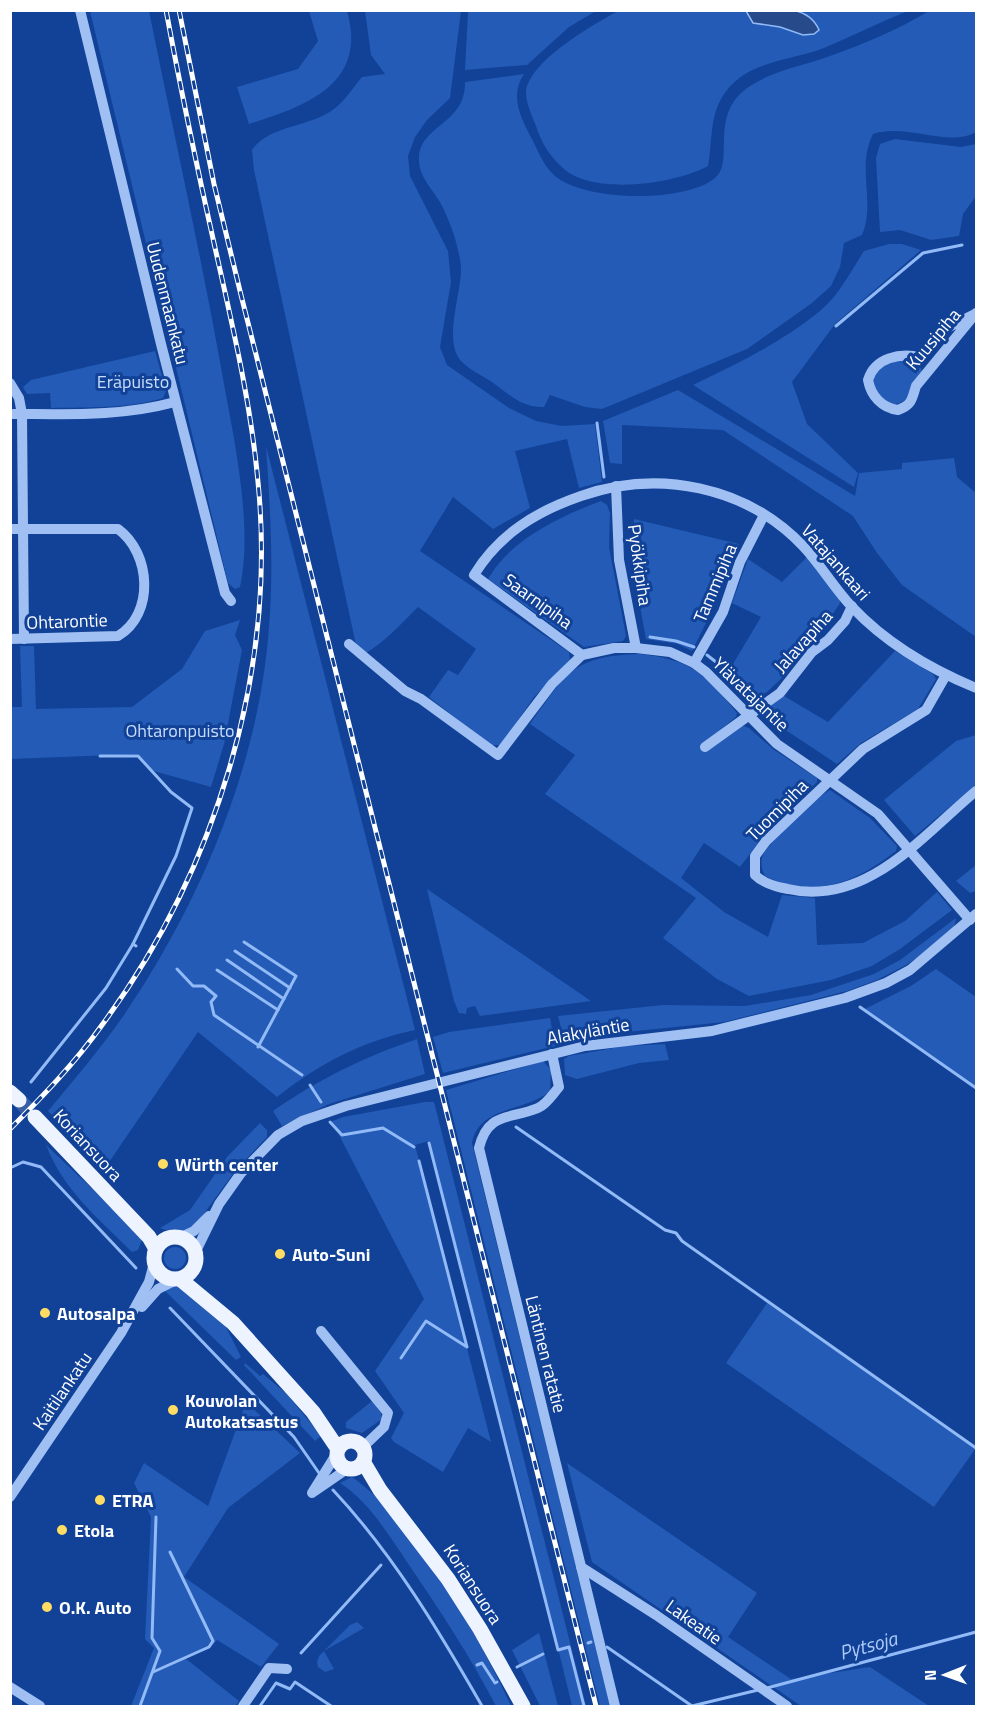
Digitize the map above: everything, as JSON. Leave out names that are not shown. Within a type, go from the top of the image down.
[{"type":"main road","name":"Koriansuora","points":[[35,1117],[113,1201],[155,1256]]},
{"type":"main road","name":"Koriansuora","points":[[113,1201],[154,1230],[176,1238]]},
{"type":"main road","points":[[233,1323],[179,1279],[160,1274],[155,1256],[160,1243],[176,1238],[189,1243],[201,1281],[233,1323],[313,1412],[338,1451],[339,1463],[354,1467],[366,1455],[359,1444],[313,1412]]},
{"type":"main road","points":[[179,1279],[194,1259]]},
{"type":"main road","points":[[338,1451],[345,1442],[359,1444]]},
{"type":"main road","name":"Koriansuora","points":[[354,1467],[380,1491],[448,1579],[480,1629],[523,1707]]},
{"type":"street","name":"Uudenmaankatu","points":[[80,10],[175,402],[225,593],[231,601]]},
{"type":"street","name":"Kuusipiha","points":[[976,313],[930,367],[916,386],[913,400],[907,406],[898,410],[881,404],[869,386],[870,374],[891,357],[900,354],[920,357],[941,331],[976,313]]},
{"type":"street","points":[[920,357],[930,367]]},
{"type":"street","points":[[10,382],[19,398],[16,414],[16,529],[24,639]]},
{"type":"street","points":[[16,414],[115,414],[151,409],[175,402]]},
{"type":"street","name":"Vatajankaari","points":[[474,575],[487,555],[526,521],[560,504],[615,486],[648,482],[687,485],[727,496],[764,515],[803,546],[852,606],[893,643],[946,675],[976,688]]},
{"type":"street","name":"Pyökkipiha","points":[[615,486],[619,560],[636,648]]},
{"type":"street","name":"Tammipiha","points":[[694,663],[723,612],[740,562],[764,515]]},
{"type":"street","name":"Ohtarontie","points":[[10,639],[118,636],[131,627],[141,610],[143,571],[136,547],[118,529],[16,529]]},
{"type":"street","name":"Saarnipiha","points":[[474,575],[582,655]]},
{"type":"street","name":"Jalavapiha","points":[[705,747],[780,693],[812,651],[828,640],[845,621],[852,606]]},
{"type":"street","points":[[349,644],[405,691],[421,699],[498,755],[565,669],[582,655]]},
{"type":"street","name":"Ylävatajantie","points":[[582,655],[614,648],[636,648],[670,652],[694,663],[777,744],[878,814],[973,917]]},
{"type":"street","name":"Tuomipiha","points":[[946,675],[927,710],[863,749],[786,820],[759,849],[754,869],[761,880],[804,892],[835,891],[874,876],[976,791]]},
{"type":"street","name":"Alakyläntie","points":[[176,1238],[194,1231],[219,1204],[260,1151],[278,1135],[302,1121],[345,1106],[604,1042],[712,1031],[845,998],[886,983],[910,970],[973,917]]},
{"type":"street","name":"Läntinen ratatie","points":[[552,1054],[559,1087],[546,1103],[537,1108],[509,1115],[488,1126],[479,1148],[615,1707]]},
{"type":"street","name":"Alakyläntie","points":[[194,1259],[219,1204]]},
{"type":"street","name":"Kaitilankatu","points":[[10,1497],[121,1333],[147,1288],[155,1256]]},
{"type":"street","name":"Kaitilankatu","points":[[121,1333],[158,1289],[179,1279]]},
{"type":"street","points":[[321,1331],[388,1413],[384,1427],[359,1444]]},
{"type":"street","points":[[338,1451],[312,1492],[354,1467]]},
{"type":"street","name":"Lakeatie","points":[[581,1567],[656,1615],[787,1707]]},
{"type":"street","points":[[243,1707],[269,1668],[287,1669]]},
{"type":"street","points":[[10,1687],[40,1707]]},
{"type":"green space","points":[[468,10],[596,11],[569,27],[527,65],[465,70]]},
{"type":"green space","points":[[90,11],[149,11],[207,290],[237,459],[245,539],[240,587],[235,589],[228,583]]},
{"type":"green space","points":[[309,11],[347,11],[351,36],[349,57],[340,74],[311,100],[249,124],[237,87],[298,69],[318,41]]},
{"type":"green space","points":[[365,11],[461,11],[450,98],[427,120],[415,137],[408,156],[410,176],[448,251],[451,282],[440,347],[447,365],[509,408],[536,421],[562,426],[595,424],[602,482],[579,488],[567,439],[515,451],[530,508],[493,529],[453,497],[420,551],[569,652],[570,660],[534,697],[501,745],[490,745],[429,697],[448,670],[458,675],[476,649],[418,607],[387,637],[366,653],[356,645],[254,170],[252,150],[267,136],[332,111],[362,77],[385,74],[371,55]]},
{"type":"green space","points":[[618,11],[908,11],[824,48],[767,64],[741,77],[730,86],[717,106],[708,166],[676,178],[656,182],[613,184],[576,177],[558,164],[540,138],[528,106],[526,91],[533,75],[554,53],[580,33]]},
{"type":"green space","points":[[929,11],[976,11],[976,132],[954,138],[899,131],[873,134],[866,159],[867,210],[862,235],[844,243],[840,267],[831,286],[812,303],[747,349],[602,409],[585,407],[550,395],[544,407],[524,404],[460,360],[454,346],[453,336],[461,266],[459,256],[449,220],[422,173],[419,160],[421,148],[426,139],[458,107],[463,96],[465,82],[524,74],[517,91],[521,116],[547,168],[568,184],[587,190],[634,196],[681,192],[701,186],[715,178],[721,170],[729,110],[737,97],[750,86],[779,72],[868,41]]},
{"type":"green space","points":[[895,139],[961,147],[976,144],[976,196],[963,214],[959,236],[931,240],[900,230],[880,232],[876,158],[880,144]]},
{"type":"green space","points":[[889,244],[902,244],[921,250],[835,324],[792,382],[807,424],[858,473],[854,487],[693,385],[759,352],[790,333],[820,311],[833,298],[864,251]]},
{"type":"green space","name":"Eräpuisto","points":[[155,351],[166,391],[163,398],[149,402],[121,406],[51,408],[50,393],[27,394],[23,387],[31,380]]},
{"type":"green space","points":[[898,358],[915,363],[922,371],[912,391],[904,400],[893,404],[885,403],[871,382],[879,369]]},
{"type":"green space","points":[[678,390],[855,496],[859,473],[902,469],[902,463],[954,458],[957,477],[976,493],[976,637],[902,585],[877,553],[853,516],[723,430],[622,425],[622,464],[610,463],[603,421]]},
{"type":"green space","points":[[266,446],[415,1030],[377,1040],[342,1055],[309,1074],[277,1097],[198,1032],[105,1168],[48,1111],[124,1015],[178,926],[222,830],[239,780],[253,730],[263,679],[269,627],[271,559]]},
{"type":"green space","points":[[601,501],[607,505],[610,513],[609,547],[626,636],[623,641],[584,647],[488,579],[509,552],[537,531],[569,514]]},
{"type":"green space","points":[[634,519],[739,544],[717,601],[692,651],[678,644],[646,639],[634,574]]},
{"type":"green space","points":[[807,557],[840,599],[840,603],[821,632],[806,645],[787,673],[767,692],[749,701],[727,674],[761,617],[732,603],[748,559],[782,582]]},
{"type":"green space","name":"Ohtaronpuisto","points":[[240,620],[235,635],[242,650],[224,744],[211,787],[150,770],[138,754],[11,759],[11,707],[22,707],[20,646],[34,646],[36,709],[132,707],[182,669],[205,631]]},
{"type":"green space","points":[[895,651],[933,674],[936,679],[918,709],[861,743],[837,764],[778,725],[764,710],[784,696],[828,722]]},
{"type":"green space","points":[[640,654],[672,660],[696,671],[706,678],[737,713],[736,717],[704,743],[741,725],[749,728],[773,749],[817,778],[817,782],[767,831],[740,867],[704,843],[681,878],[724,912],[768,937],[782,895],[815,898],[817,945],[863,943],[905,921],[937,892],[952,910],[900,949],[872,966],[831,980],[749,996],[717,979],[663,938],[696,898],[545,794],[575,755],[530,724],[553,692],[573,671],[599,659]]},
{"type":"green space","points":[[976,735],[976,785],[915,836],[884,800],[956,741]]},
{"type":"green space","points":[[830,790],[870,818],[897,846],[896,851],[866,871],[834,884],[801,887],[765,876],[762,862],[768,847],[805,809]]},
{"type":"green space","points":[[976,865],[976,891],[970,893],[956,881]]},
{"type":"green space","points":[[427,889],[591,1001],[480,1016],[475,1006],[467,1008],[466,1014],[459,1013],[454,1001]]},
{"type":"green space","points":[[956,918],[954,928],[930,949],[877,980],[847,991],[724,1022],[617,1033],[565,1044],[558,1016],[663,1005],[745,1006],[811,995],[874,974],[900,960]]},
{"type":"green space","points":[[936,969],[976,997],[976,1088],[863,1010],[911,986]]},
{"type":"green space","points":[[550,1018],[555,1046],[443,1073],[433,1037],[449,1032]]},
{"type":"green space","points":[[417,1039],[425,1074],[329,1104],[282,1126],[273,1111],[342,1070]]},
{"type":"green space","points":[[665,1044],[669,1060],[639,1063],[577,1079],[565,1075],[564,1059],[569,1056],[625,1046]]},
{"type":"green space","points":[[543,1061],[551,1070],[550,1091],[529,1103],[494,1115],[476,1131],[472,1143],[610,1706],[600,1706],[446,1090]]},
{"type":"green space","points":[[434,1102],[586,1706],[572,1706],[523,1503],[429,1141],[415,1145],[491,1442],[468,1428],[443,1472],[391,1438],[404,1413],[375,1371],[424,1299],[339,1135],[330,1122],[343,1117]]},
{"type":"green space","points":[[260,1123],[267,1130],[267,1137],[235,1171],[195,1226],[177,1234],[160,1228],[190,1210],[227,1157]]},
{"type":"green space","points":[[46,1145],[143,1237],[138,1250],[132,1252],[83,1203],[62,1176]]},
{"type":"green space","points":[[175,1247],[183,1250],[186,1258],[183,1266],[175,1269],[167,1266],[164,1258],[167,1250]]},
{"type":"green space","points":[[175,1286],[182,1287],[223,1321],[241,1357],[236,1360],[164,1290]]},
{"type":"green space","points":[[767,1303],[976,1448],[934,1507],[726,1363]]},
{"type":"green space","points":[[245,1363],[260,1376],[263,1374],[287,1394],[321,1436],[315,1441],[244,1365]]},
{"type":"green space","points":[[372,1401],[381,1413],[382,1419],[362,1433],[346,1428],[346,1422]]},
{"type":"green space","points":[[246,1402],[300,1453],[228,1508],[184,1577],[279,1644],[261,1667],[217,1640],[210,1648],[185,1658],[239,1701],[235,1706],[131,1706],[154,1648],[145,1639],[151,1517],[134,1483],[144,1463],[208,1506]]},
{"type":"green space","points":[[567,1463],[757,1593],[728,1637],[791,1679],[870,1667],[929,1706],[801,1706],[592,1562]]},
{"type":"green space","points":[[352,1477],[375,1496],[421,1550],[464,1616],[511,1706],[496,1706],[454,1633],[385,1530],[360,1499],[340,1483]]},
{"type":"green space","points":[[357,1622],[364,1628],[324,1651],[350,1625]]},
{"type":"green space","points":[[539,1633],[558,1706],[540,1706],[512,1650]]},
{"type":"green space","points":[[324,1651],[334,1669],[325,1672],[318,1667],[317,1662]]},
{"type":"shaded area","points":[[777,9],[797,11],[813,21],[819,30],[814,34],[803,35],[780,27],[753,23],[746,11]]},
{"type":"waterway","points":[[836,326],[923,253],[962,245]]},
{"type":"waterway","points":[[597,423],[604,477]]},
{"type":"waterway","points":[[650,637],[676,641],[694,647]]},
{"type":"waterway","points":[[707,655],[730,673],[749,697]]},
{"type":"waterway","points":[[100,756],[138,756],[171,792],[192,808],[176,856],[133,944]]},
{"type":"waterway","points":[[244,942],[296,976],[258,1047]]},
{"type":"waterway","points":[[31,1082],[106,988],[133,944],[136,946]]},
{"type":"waterway","points":[[235,951],[290,988]]},
{"type":"waterway","points":[[227,960],[284,999]]},
{"type":"waterway","points":[[177,969],[193,986],[204,986],[216,996],[211,1002],[214,1015],[302,1075]]},
{"type":"waterway","points":[[217,970],[278,1010]]},
{"type":"waterway","points":[[860,1007],[976,1088]]},
{"type":"waterway","points":[[310,1085],[321,1102]]},
{"type":"waterway","points":[[330,1122],[342,1135],[383,1128],[414,1147]]},
{"type":"waterway","points":[[516,1127],[665,1230],[676,1233],[682,1241],[976,1448]]},
{"type":"waterway","points":[[429,1143],[558,1650],[569,1647],[584,1706]]},
{"type":"waterway","points":[[401,1358],[426,1321],[467,1347],[419,1161]]},
{"type":"waterway","points":[[10,1168],[23,1162],[41,1167],[136,1268]]},
{"type":"waterway","points":[[170,1308],[294,1437],[319,1473]]},
{"type":"waterway","points":[[333,1490],[376,1540],[414,1594],[482,1706]]},
{"type":"waterway","points":[[140,1706],[160,1651],[152,1638],[156,1517]]},
{"type":"waterway","points":[[153,1672],[209,1647],[213,1641],[170,1552]]},
{"type":"waterway","points":[[301,1653],[381,1565]]},
{"type":"waterway","name":"Pytsoja","points":[[767,1688],[976,1632]]},
{"type":"waterway","name":"Pytsoja","points":[[607,1647],[692,1706],[758,1690]]},
{"type":"waterway","points":[[517,1667],[543,1654]]},
{"type":"waterway","points":[[477,1665],[482,1663],[495,1683],[497,1682]]},
{"type":"waterway","points":[[260,1706],[276,1683],[290,1689],[295,1682],[331,1706]]},
{"type":"tunnel","points":[[19,1100],[35,1117]]},
{"type":"railway","points":[[10,1129],[70,1066],[92,1039],[142,966],[177,902],[206,836],[230,768],[247,697],[258,626],[261,554],[258,482],[251,424],[166,10]]},
{"type":"railway","points":[[179,10],[214,184],[241,295],[596,1706]]},
{"type":"place","name":"Würth center","points":[[163,1164]]},
{"type":"place","name":"Auto-Suni","points":[[280,1254]]},
{"type":"place","name":"Autosalpa","points":[[45,1313]]},
{"type":"place","name":"Kouvolan Autokatsastus","points":[[173,1410]]},
{"type":"place","name":"ETRA","points":[[100,1500]]},
{"type":"place","name":"Etola","points":[[62,1530]]},
{"type":"place","name":"O.K. Auto","points":[[47,1607]]}]
